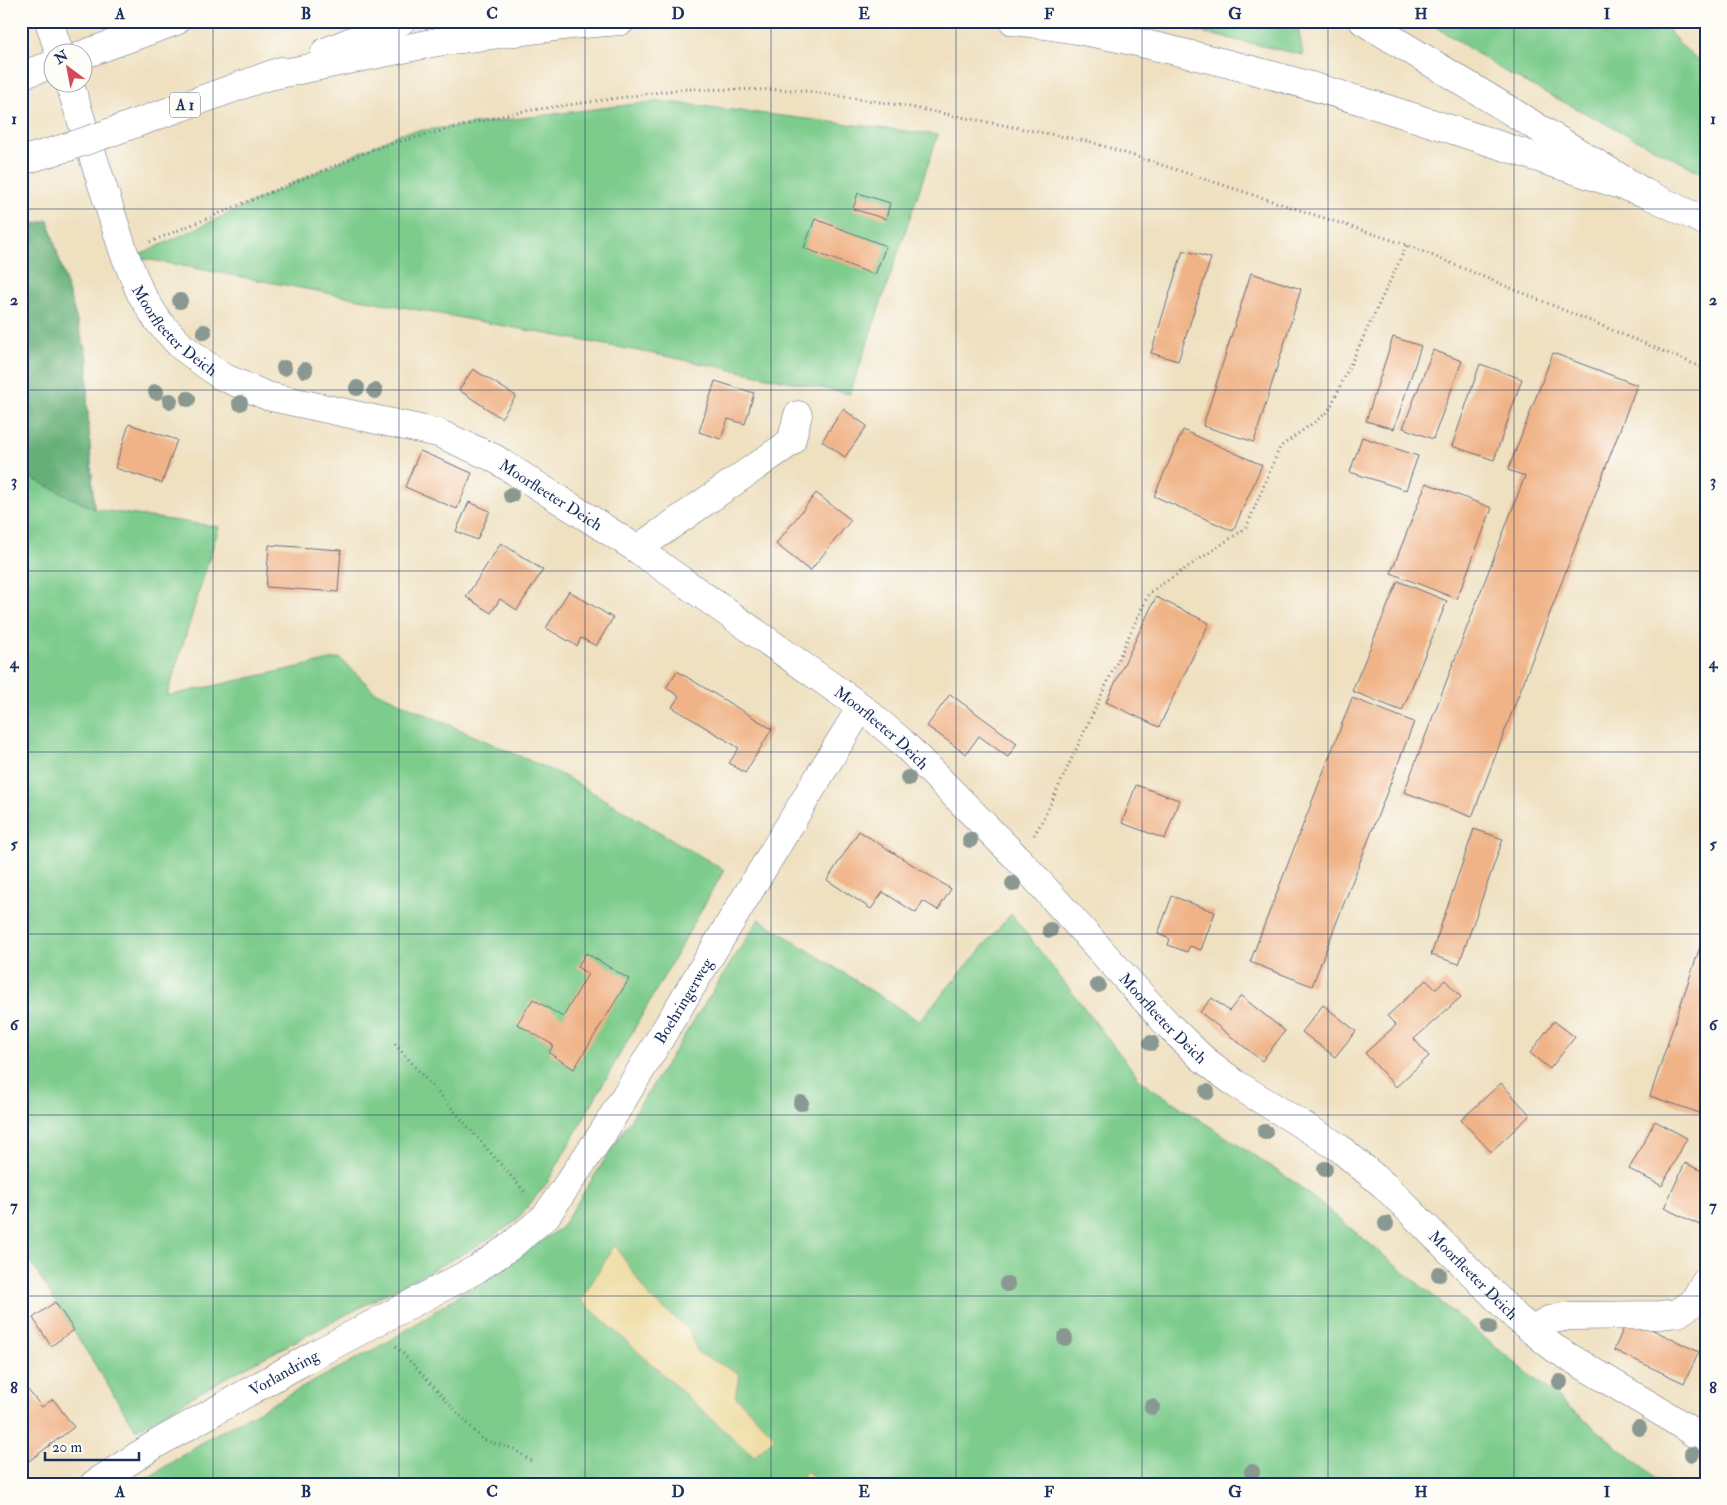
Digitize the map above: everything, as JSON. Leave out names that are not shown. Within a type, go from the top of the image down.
[{"type":"main road","points":[[47,42],[49,21]]},
{"type":"main road","points":[[92,51],[176,21]]},
{"type":"main road","name":"A 1","points":[[21,162],[106,134],[265,77],[401,21]]},
{"type":"main road","points":[[265,77],[437,42],[570,25],[620,21]]},
{"type":"main road","points":[[1013,21],[1044,24],[1145,44],[1248,68],[1373,104],[1645,193]]},
{"type":"main road","points":[[1363,21],[1645,193],[1706,222]]},
{"type":"main road","name":"Moorfleeter Deich","points":[[72,92],[124,253],[140,292],[158,321],[181,346],[221,376],[267,396],[438,434],[494,458],[637,549],[861,707],[901,741],[1018,859],[1169,1026],[1202,1058],[1236,1084],[1338,1147],[1385,1186],[1517,1318],[1554,1348],[1706,1441]]},
{"type":"main road","points":[[637,549],[791,442],[798,415]]},
{"type":"main road","name":"Boehringerweg","points":[[477,1269],[508,1248],[546,1216],[602,1134],[861,707]]},
{"type":"main road","name":"Vorlandring","points":[[94,1484],[156,1444],[316,1354],[477,1269]]},
{"type":"main road","points":[[1533,1331],[1550,1320],[1570,1316],[1678,1313],[1693,1303],[1706,1280]]},
{"type":"path","points":[[124,253],[382,146],[518,112],[682,89],[799,90],[899,105],[1092,142],[1407,245],[1706,368]]},
{"type":"path","points":[[1018,859],[1044,818],[1149,593],[1246,528],[1280,447],[1328,412],[1407,245]]},
{"type":"path","points":[[395,1044],[546,1216]]},
{"type":"path","points":[[376,1322],[483,1440],[514,1449],[534,1463]]},
{"type":"green space","points":[[1150,21],[1297,21],[1303,55]]},
{"type":"green space","points":[[1427,21],[1660,21],[1682,46],[1706,66],[1706,175],[1507,73]]},
{"type":"green space","points":[[659,101],[938,135],[850,394],[670,357],[135,257],[401,133]]},
{"type":"green space","points":[[48,220],[88,359],[87,401],[94,509],[31,478],[21,480],[21,228]]},
{"type":"green space","points":[[21,340],[88,359],[87,401],[94,509],[219,527],[167,696],[340,658],[374,691],[566,777],[724,870],[547,1183],[515,1222],[472,1249],[223,1379],[136,1430],[21,1247]]},
{"type":"green space","points":[[1011,914],[1141,1081],[1294,1182],[1663,1484],[139,1484],[207,1439],[391,1340],[561,1228],[759,919],[919,1021]]},
{"type":"sand","points":[[615,1245],[649,1297],[688,1328],[698,1353],[740,1374],[735,1396],[775,1437],[754,1457],[581,1300]]},
{"type":"sand","points":[[807,1471],[818,1484],[796,1484]]},
{"type":"building","points":[[858,193],[890,203],[886,219],[853,209]]},
{"type":"building","points":[[815,219],[886,246],[875,275],[804,248]]},
{"type":"building","points":[[1183,250],[1211,258],[1178,361],[1151,353]]},
{"type":"building","points":[[1251,273],[1301,289],[1254,442],[1203,426]]},
{"type":"building","points":[[1393,337],[1421,346],[1394,429],[1366,421]]},
{"type":"building","points":[[1433,350],[1462,361],[1433,439],[1403,428]]},
{"type":"building","points":[[1553,353],[1637,385],[1472,817],[1404,792],[1525,476],[1508,470]]},
{"type":"building","points":[[1480,364],[1522,379],[1494,460],[1452,446]]},
{"type":"building","points":[[473,369],[516,396],[501,418],[459,390]]},
{"type":"building","points":[[715,381],[754,393],[745,424],[728,419],[721,439],[699,432]]},
{"type":"building","points":[[843,409],[867,426],[845,457],[822,441]]},
{"type":"building","points":[[129,424],[177,440],[162,483],[115,468]]},
{"type":"building","points":[[1183,430],[1262,465],[1233,531],[1154,496]]},
{"type":"building","points":[[1362,437],[1418,456],[1406,490],[1350,472]]},
{"type":"building","points":[[420,451],[472,473],[457,509],[405,487]]},
{"type":"building","points":[[1426,483],[1492,508],[1457,599],[1391,573]]},
{"type":"building","points":[[816,493],[851,520],[810,571],[776,544]]},
{"type":"building","points":[[469,502],[490,511],[477,540],[456,531]]},
{"type":"building","points":[[501,543],[543,570],[517,610],[500,599],[491,613],[466,597]]},
{"type":"building","points":[[269,545],[341,550],[338,592],[266,587]]},
{"type":"building","points":[[1398,581],[1447,601],[1402,711],[1352,691]]},
{"type":"building","points":[[569,591],[613,618],[596,646],[581,638],[577,646],[546,628]]},
{"type":"building","points":[[1156,597],[1209,623],[1159,727],[1106,702]]},
{"type":"building","points":[[677,671],[772,729],[745,773],[729,763],[739,748],[672,707],[679,696],[666,688]]},
{"type":"building","points":[[950,694],[1017,743],[1008,757],[979,736],[966,754],[927,726]]},
{"type":"building","points":[[1352,698],[1414,722],[1312,986],[1250,962]]},
{"type":"building","points":[[1136,785],[1179,800],[1165,839],[1122,823]]},
{"type":"building","points":[[1474,829],[1503,839],[1459,964],[1431,955]]},
{"type":"building","points":[[859,831],[951,889],[938,910],[923,901],[916,913],[883,892],[871,909],[827,880]]},
{"type":"building","points":[[1172,896],[1215,912],[1201,950],[1190,946],[1187,952],[1168,945],[1170,939],[1158,934]]},
{"type":"building","points":[[1706,932],[1706,1115],[1650,1096]]},
{"type":"building","points":[[586,953],[629,979],[574,1069],[549,1053],[553,1045],[517,1024],[533,999],[563,1017],[588,974],[577,967]]},
{"type":"building","points":[[1426,980],[1435,989],[1445,980],[1461,997],[1414,1039],[1429,1056],[1396,1087],[1365,1053],[1396,1025],[1387,1016]]},
{"type":"building","points":[[1241,996],[1285,1031],[1262,1061],[1200,1012],[1212,998],[1229,1011]]},
{"type":"building","points":[[1323,1005],[1356,1031],[1335,1057],[1302,1032]]},
{"type":"building","points":[[1554,1021],[1575,1037],[1550,1069],[1530,1053]]},
{"type":"building","points":[[1501,1083],[1530,1115],[1491,1152],[1461,1120]]},
{"type":"building","points":[[1655,1121],[1687,1138],[1662,1186],[1629,1169]]},
{"type":"building","points":[[1685,1163],[1706,1173],[1706,1228],[1664,1208]]},
{"type":"building","points":[[55,1302],[74,1330],[51,1346],[33,1318]]},
{"type":"building","points":[[1628,1318],[1699,1352],[1684,1383],[1614,1350]]},
{"type":"building","points":[[27,1389],[42,1407],[53,1399],[74,1427],[21,1467],[21,1422],[27,1417],[21,1409],[21,1393]]}]
